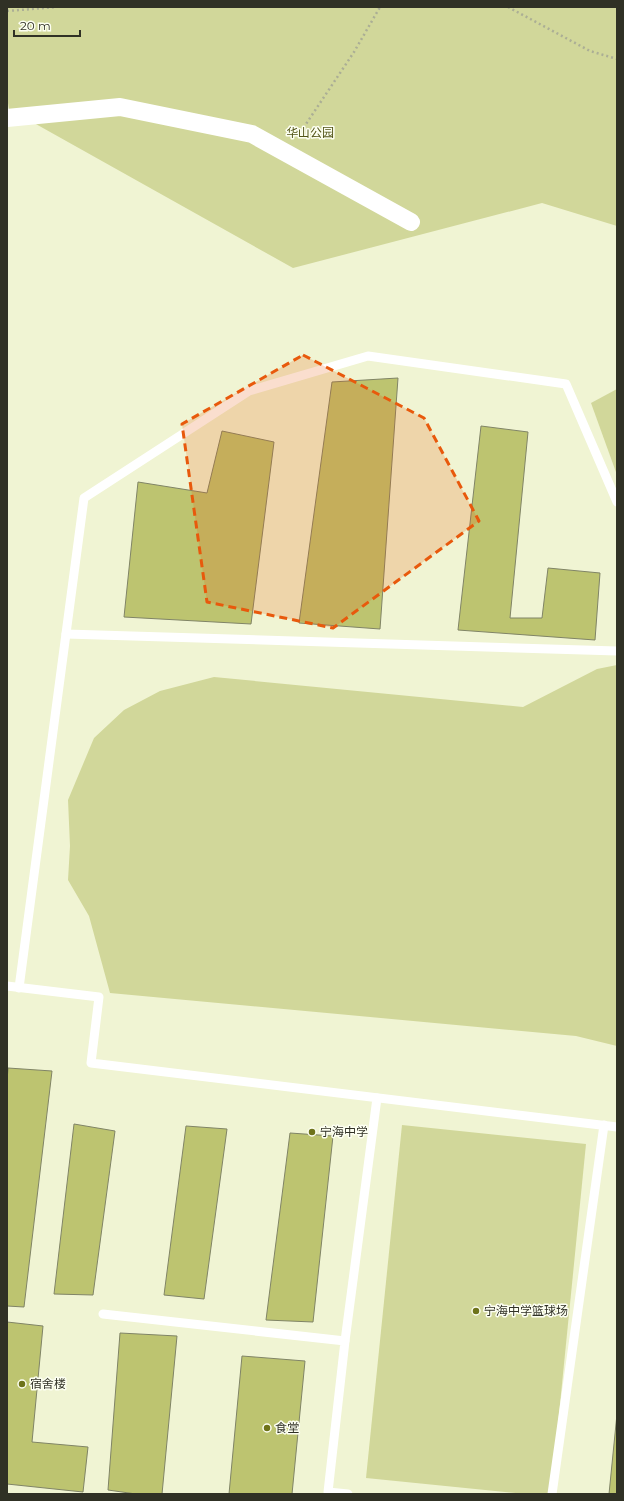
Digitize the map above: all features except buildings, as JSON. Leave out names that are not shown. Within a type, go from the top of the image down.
[{"type":"street","points":[[7,118],[120,107],[252,134],[411,222]]},
{"type":"lane","points":[[19,988],[84,498],[249,391],[368,356],[566,384],[617,502]]},
{"type":"lane","points":[[66,634],[617,651]]},
{"type":"lane","points":[[7,986],[99,997],[91,1063],[617,1127]]},
{"type":"lane","points":[[348,1494],[328,1492],[345,1341],[377,1098]]},
{"type":"lane","points":[[552,1494],[604,1125]]},
{"type":"lane","points":[[103,1314],[345,1341]]},
{"type":"path","points":[[7,10],[57,7]]},
{"type":"path","points":[[287,153],[354,52],[380,7]]},
{"type":"path","points":[[508,7],[590,51],[617,59]]},
{"type":"highlighted area","points":[[303,355],[424,418],[479,521],[333,628],[207,602],[182,424]]},
{"type":"green space","name":"华山公园","points":[[7,7],[617,7],[617,226],[542,203],[293,268],[9,109],[7,97]]},
{"type":"green space","points":[[617,389],[617,475],[591,403]]},
{"type":"green space","points":[[617,665],[617,1046],[576,1036],[110,993],[89,916],[68,880],[70,846],[68,800],[94,738],[124,710],[160,691],[214,677],[523,707],[597,669]]},
{"type":"green space","name":"宁海中学篮球场","points":[[402,1125],[586,1144],[551,1494],[526,1494],[366,1478]]},
{"type":"place","name":"宁海中学","points":[[312,1132]]},
{"type":"place","name":"宁海中学篮球场","points":[[476,1311]]},
{"type":"place","name":"宿舍楼","points":[[22,1384]]},
{"type":"place","name":"食堂","points":[[267,1428]]}]
